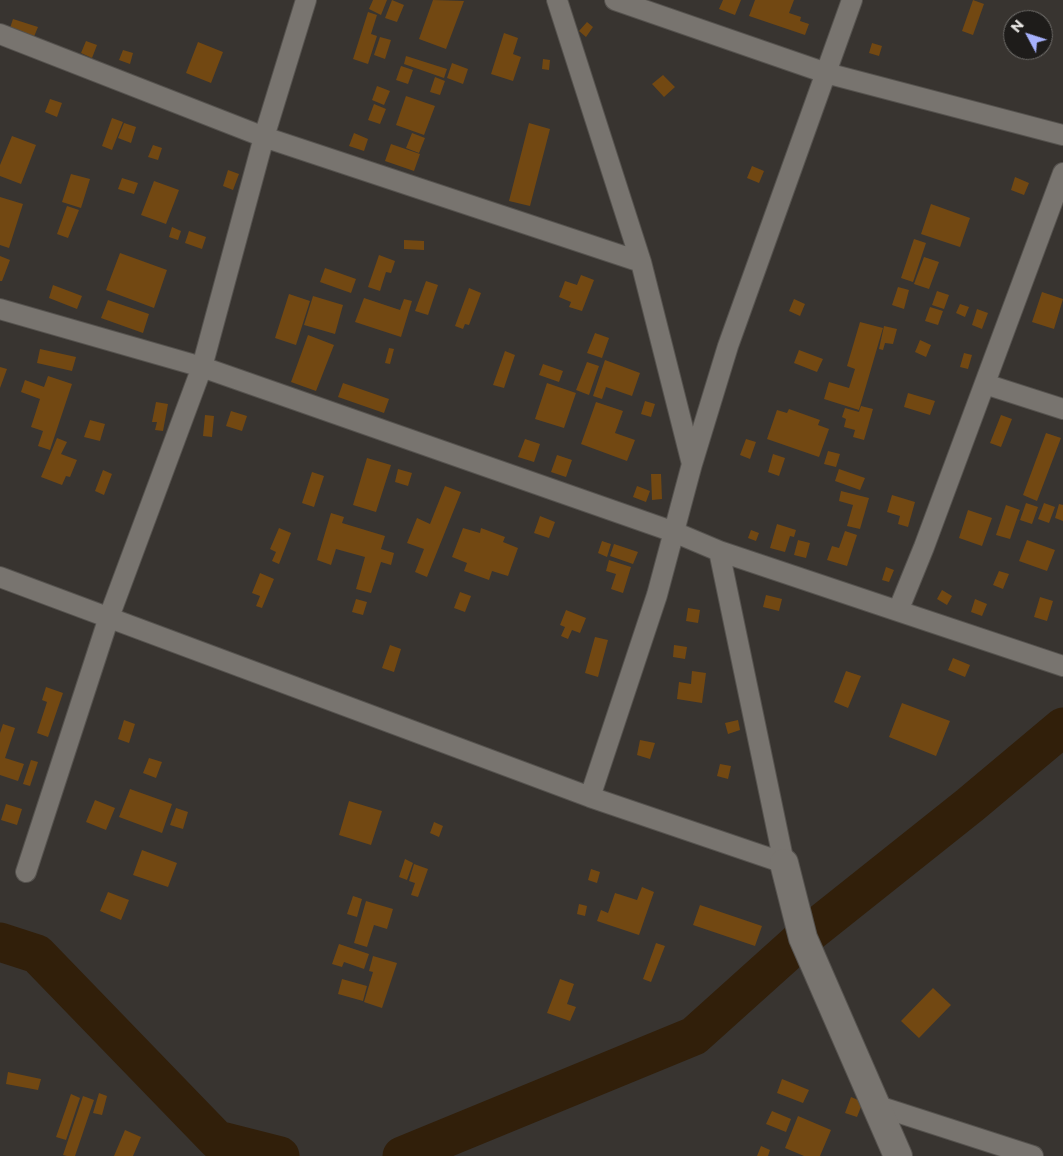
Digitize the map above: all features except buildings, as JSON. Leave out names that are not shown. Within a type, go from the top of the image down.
[{"type":"street","points":[[26,872],[109,617],[202,367],[264,137],[306,0]]},
{"type":"street","points":[[557,0],[641,262],[692,464]]},
{"type":"street","points":[[615,0],[826,73],[1063,135]]},
{"type":"street","points":[[590,797],[656,595],[692,464],[728,346],[852,0]]},
{"type":"street","points":[[0,34],[264,137],[641,262]]},
{"type":"street","points":[[898,611],[1063,173]]},
{"type":"street","points":[[0,309],[202,367],[674,532],[719,551],[1063,666]]},
{"type":"street","points":[[985,384],[1063,409]]},
{"type":"street","points":[[719,551],[784,863],[803,938],[898,1156]]},
{"type":"street","points":[[0,577],[590,797],[784,863]]},
{"type":"street","points":[[875,1105],[1033,1156]]},
{"type":"waterway","points":[[402,1156],[694,1036],[803,938],[970,805],[1063,727]]},
{"type":"waterway","points":[[0,942],[37,954],[217,1140],[280,1156]]}]
